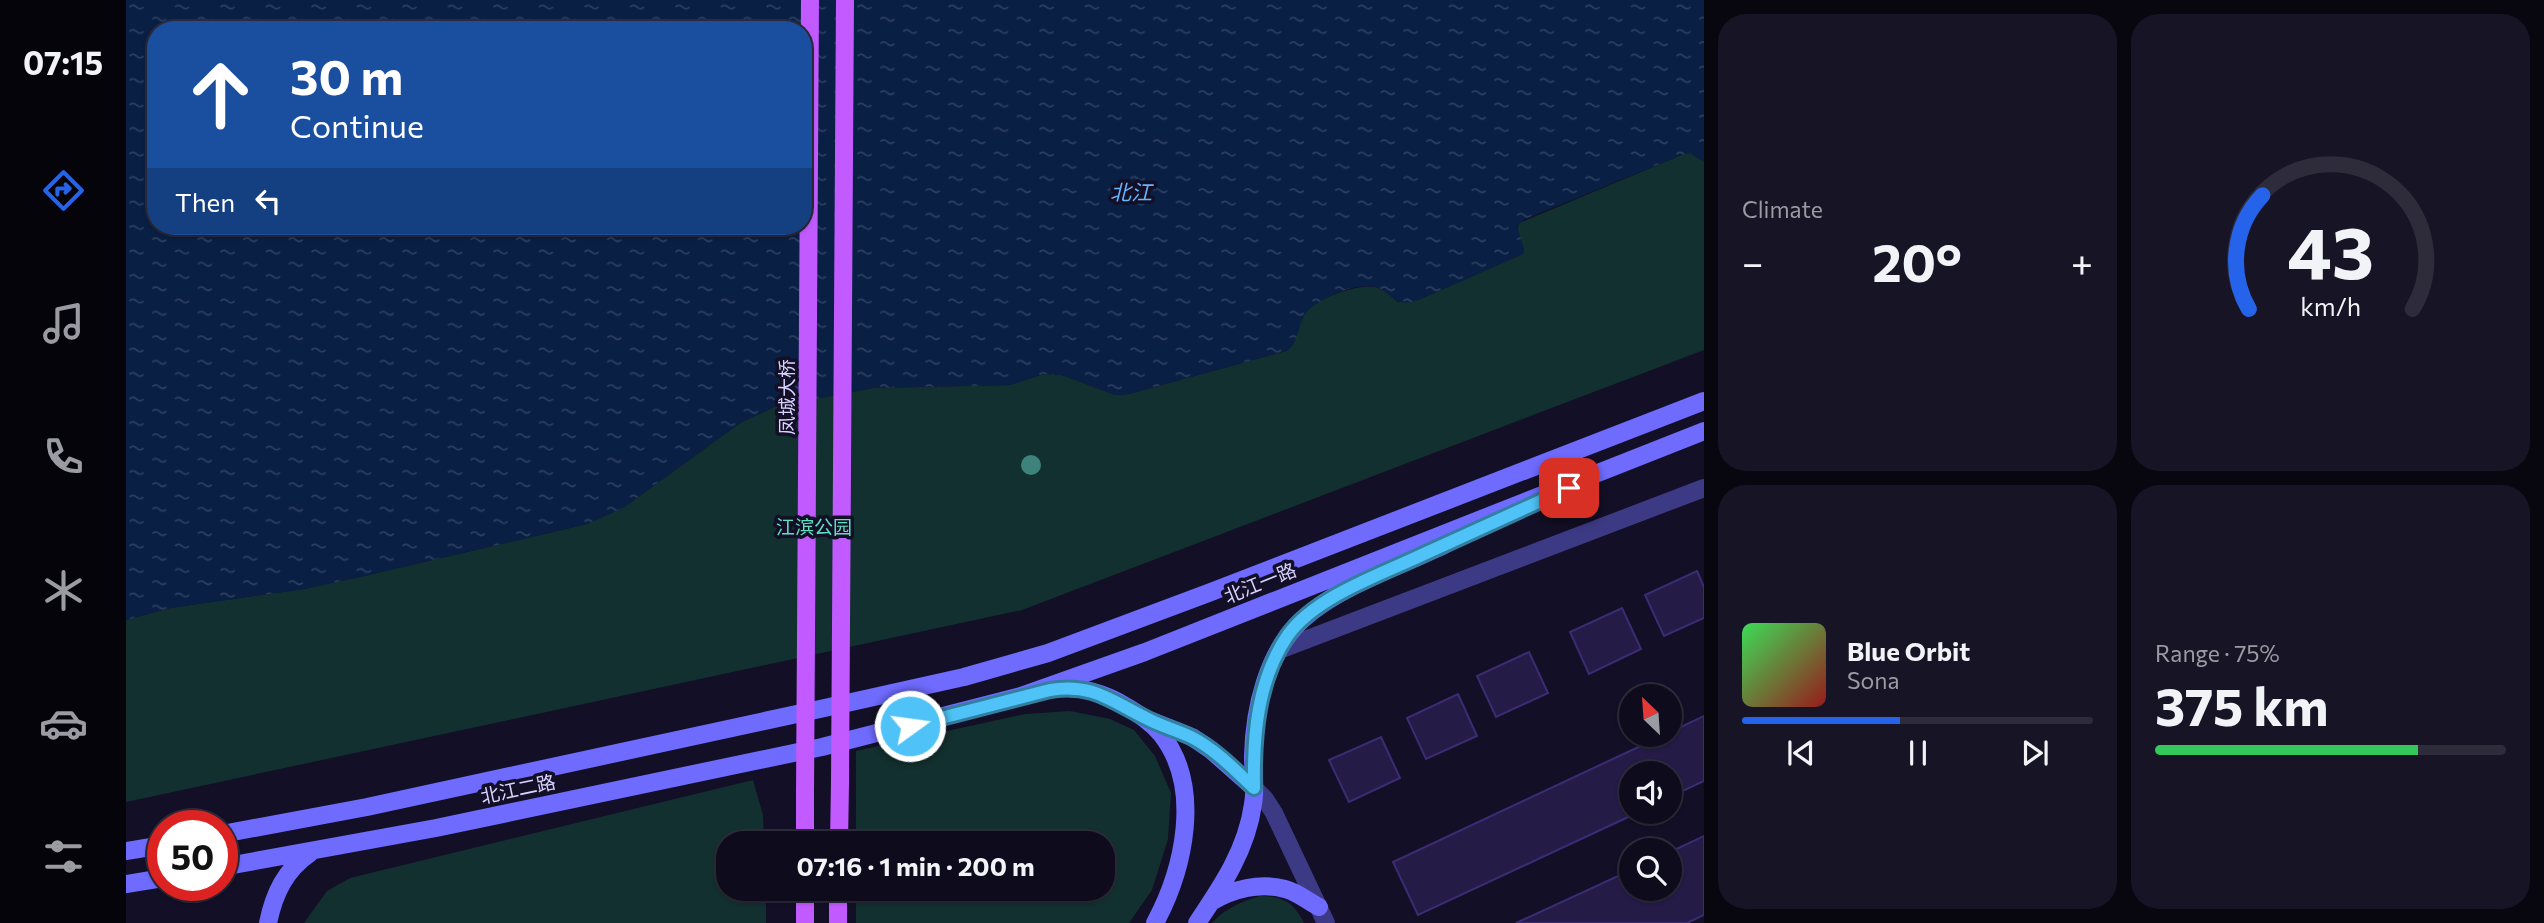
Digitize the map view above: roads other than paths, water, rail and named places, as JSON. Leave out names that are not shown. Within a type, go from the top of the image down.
[{"type":"main road","name":"凤城大桥","points":[[810,0],[810,21]]},
{"type":"main road","points":[[839,831],[845,0]]},
{"type":"main road","name":"凤城大桥","points":[[805,831],[809,235]]},
{"type":"main road","name":"北江一路","points":[[820,709],[964,677],[1048,653],[1704,401]]},
{"type":"main road","name":"北江一路","points":[[822,747],[1021,696],[1145,652],[1704,431]]},
{"type":"main road","points":[[1197,923],[1242,845],[1253,803],[1254,737],[1258,715],[1270,669],[1289,633],[1303,619],[1339,596],[1594,476]]},
{"type":"main road","points":[[1021,696],[1065,687],[1084,690],[1122,704],[1145,718],[1192,737],[1254,788]]},
{"type":"main road","name":"北江二路","points":[[238,831],[379,804],[820,709]]},
{"type":"main road","points":[[1145,718],[1161,734],[1172,752],[1181,775],[1186,809],[1181,853],[1170,890],[1155,923]]},
{"type":"main road","name":"北江二路","points":[[238,864],[436,828],[822,747]]},
{"type":"main road","points":[[126,852],[147,848]]},
{"type":"main road","points":[[268,923],[280,886],[298,861],[314,850]]},
{"type":"main road","points":[[126,884],[147,881]]},
{"type":"main road","points":[[1211,902],[1227,893],[1248,887],[1269,886],[1287,889],[1322,915]]},
{"type":"main road","points":[[805,901],[805,923]]},
{"type":"main road","points":[[838,901],[838,923]]},
{"type":"street","points":[[1279,650],[1704,488]]},
{"type":"street","points":[[1254,788],[1274,813],[1322,915]]},
{"type":"water","name":"北江","points":[[126,0],[1704,0],[1704,161],[1691,154],[1684,154],[1525,219],[1517,226],[1523,254],[1416,301],[1399,301],[1370,286],[1344,290],[1326,298],[1307,312],[1295,341],[1286,351],[1129,394],[1115,395],[1062,375],[1044,374],[1010,385],[873,388],[774,407],[740,423],[623,508],[587,524],[304,589],[170,608],[126,620]]},
{"type":"park label","name":"江滨公园","points":[[814,527]]}]
